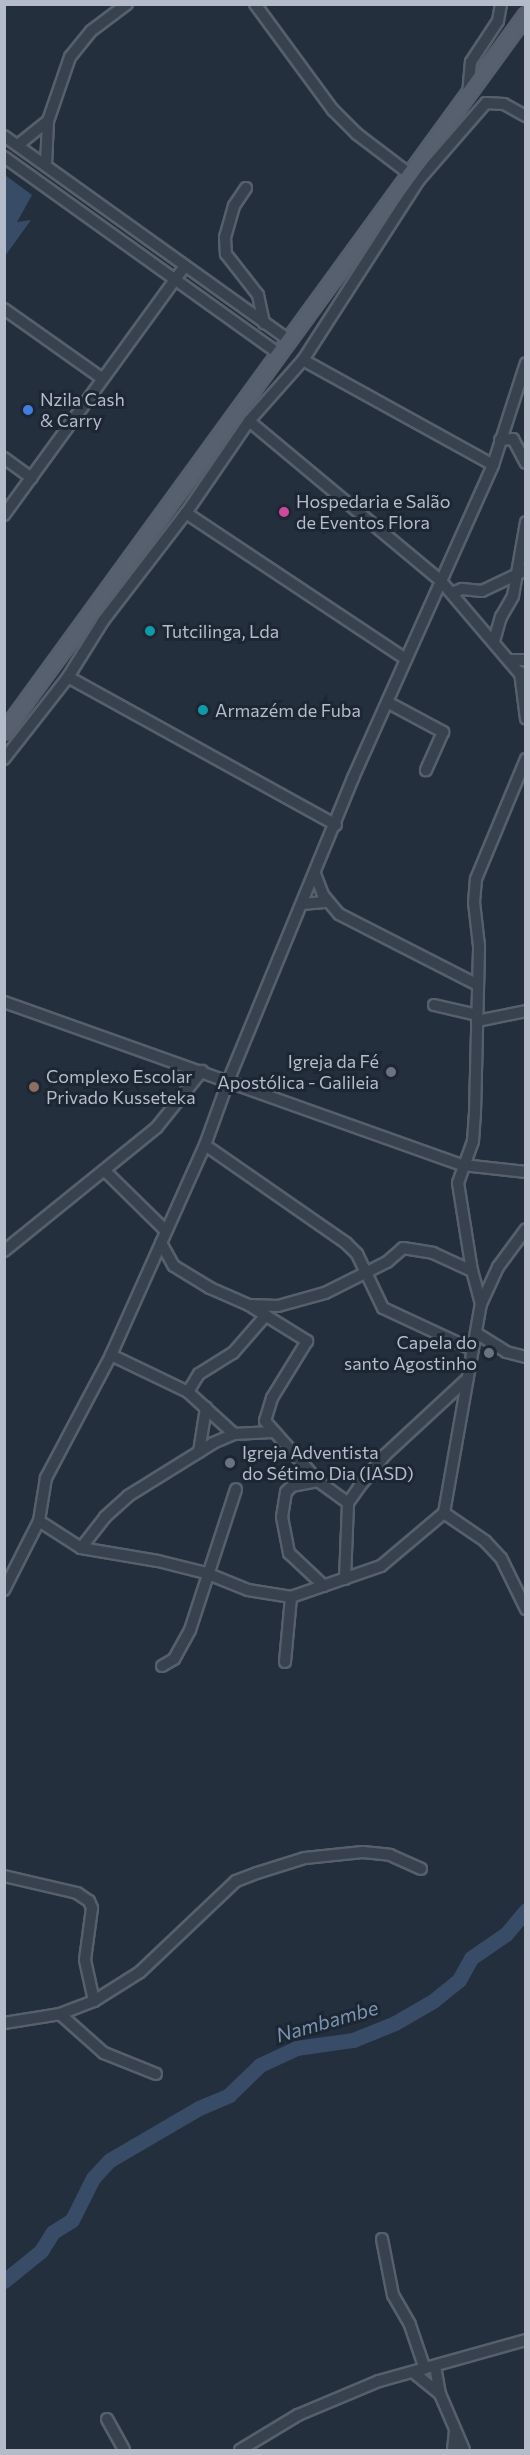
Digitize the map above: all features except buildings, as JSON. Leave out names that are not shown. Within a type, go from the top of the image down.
[{"type":"main road","points":[[4,732],[289,340],[413,177],[525,15]]},
{"type":"street","points":[[46,165],[48,121],[77,46],[91,31],[127,4]]},
{"type":"street","points":[[255,4],[333,110],[413,177]]},
{"type":"street","points":[[468,95],[471,63],[498,21],[501,4]]},
{"type":"street","points":[[4,759],[68,677],[103,621],[186,513],[249,421],[303,360],[413,177],[486,103],[504,104],[525,116]]},
{"type":"street","points":[[18,145],[48,121]]},
{"type":"street","points":[[4,136],[289,340]]},
{"type":"street","points":[[4,157],[279,354]]},
{"type":"street","points":[[246,188],[234,206],[225,237],[226,254],[258,295],[264,322]]},
{"type":"street","points":[[4,515],[185,266]]},
{"type":"street","points":[[4,309],[103,380]]},
{"type":"street","points":[[303,360],[493,465]]},
{"type":"street","points":[[4,1590],[39,1521],[46,1478],[111,1355],[205,1145],[229,1079],[387,702],[440,579],[493,465],[525,363]]},
{"type":"street","points":[[249,421],[440,579],[523,677],[525,719]]},
{"type":"street","points":[[500,441],[513,439],[525,463]]},
{"type":"street","points":[[4,458],[32,478]]},
{"type":"street","points":[[186,513],[406,659]]},
{"type":"street","points":[[494,641],[501,617],[513,596],[521,571],[525,522]]},
{"type":"street","points":[[452,593],[462,589],[482,591],[521,571]]},
{"type":"street","points":[[510,660],[525,660]]},
{"type":"street","points":[[68,677],[336,825]]},
{"type":"street","points":[[387,702],[443,732],[426,770]]},
{"type":"street","points":[[481,1304],[471,1270],[459,1198],[463,1165],[473,1141],[478,985],[476,879],[525,759]]},
{"type":"street","points":[[315,874],[327,902],[339,914],[478,985]]},
{"type":"street","points":[[302,904],[327,902]]},
{"type":"street","points":[[4,1002],[229,1079],[463,1165],[525,1172]]},
{"type":"street","points":[[434,1005],[477,1018],[525,1011]]},
{"type":"street","points":[[4,1251],[157,1127],[202,1071]]},
{"type":"street","points":[[205,1145],[346,1243],[383,1308],[473,1350]]},
{"type":"street","points":[[105,1171],[165,1230]]},
{"type":"street","points":[[39,1521],[81,1548],[206,1573],[248,1590],[291,1597],[381,1566],[444,1513],[481,1304],[498,1267],[525,1229]]},
{"type":"street","points":[[161,1243],[174,1266],[210,1288],[249,1305],[308,1341],[265,1415],[272,1432],[318,1481],[348,1503]]},
{"type":"street","points":[[249,1305],[302,1301],[325,1293],[364,1271],[387,1262],[403,1248],[414,1247],[471,1270]]},
{"type":"street","points":[[188,1392],[199,1374],[233,1353],[266,1315]]},
{"type":"street","points":[[476,1333],[506,1352],[525,1357]]},
{"type":"street","points":[[111,1355],[188,1392],[234,1434]]},
{"type":"street","points":[[345,1579],[348,1503],[385,1455],[467,1379]]},
{"type":"street","points":[[199,1452],[206,1408]]},
{"type":"street","points":[[81,1548],[105,1517],[128,1496],[199,1452],[234,1434],[272,1432]]},
{"type":"street","points":[[318,1481],[292,1486],[286,1491],[282,1517],[289,1553],[324,1586]]},
{"type":"street","points":[[162,1666],[174,1659],[190,1630],[206,1573],[236,1489]]},
{"type":"street","points":[[444,1513],[484,1541],[501,1558],[525,1609]]},
{"type":"street","points":[[285,1662],[291,1597]]},
{"type":"street","points":[[4,2023],[60,2014],[94,2001],[140,1972],[236,1881],[306,1858],[363,1852],[390,1855],[421,1869]]},
{"type":"street","points":[[4,1876],[77,1893],[89,1901],[92,1908],[85,1960],[94,2001]]},
{"type":"street","points":[[60,2014],[104,2053],[156,2074]]},
{"type":"street","points":[[382,2240],[393,2295],[430,2367],[464,2451]]},
{"type":"street","points":[[246,2449],[298,2415],[379,2381],[525,2340]]},
{"type":"street","points":[[413,2372],[440,2394]]},
{"type":"street","points":[[107,2419],[124,2451]]},
{"type":"street","points":[[453,2451],[456,2430]]},
{"type":"water","points":[[5,175],[32,195],[17,222],[31,220],[5,256]]},
{"type":"waterway","name":"Nambambe","points":[[4,2281],[41,2251],[53,2232],[72,2220],[93,2178],[110,2160],[199,2108],[229,2095],[260,2065],[296,2048],[353,2040],[395,2023],[433,2001],[459,1980],[471,1958],[506,1934],[526,1910]]},
{"type":"place","name":"Nzila Cash & Carry","points":[[28,410]]},
{"type":"place","name":"Hospedaria e Salão de Eventos Flora","points":[[284,512]]},
{"type":"place","name":"Tutcilinga, Lda","points":[[150,631]]},
{"type":"place","name":"Armazém de Fuba","points":[[203,710]]},
{"type":"place","name":"Igreja da Fé Apostólica - Galileia","points":[[391,1072]]},
{"type":"place","name":"Complexo Escolar Privado Kusseteka","points":[[34,1087]]},
{"type":"place","name":"Capela do santo Agostinho","points":[[489,1353]]},
{"type":"place","name":"Igreja Adventista do Sétimo Dia (IASD)","points":[[230,1463]]}]
